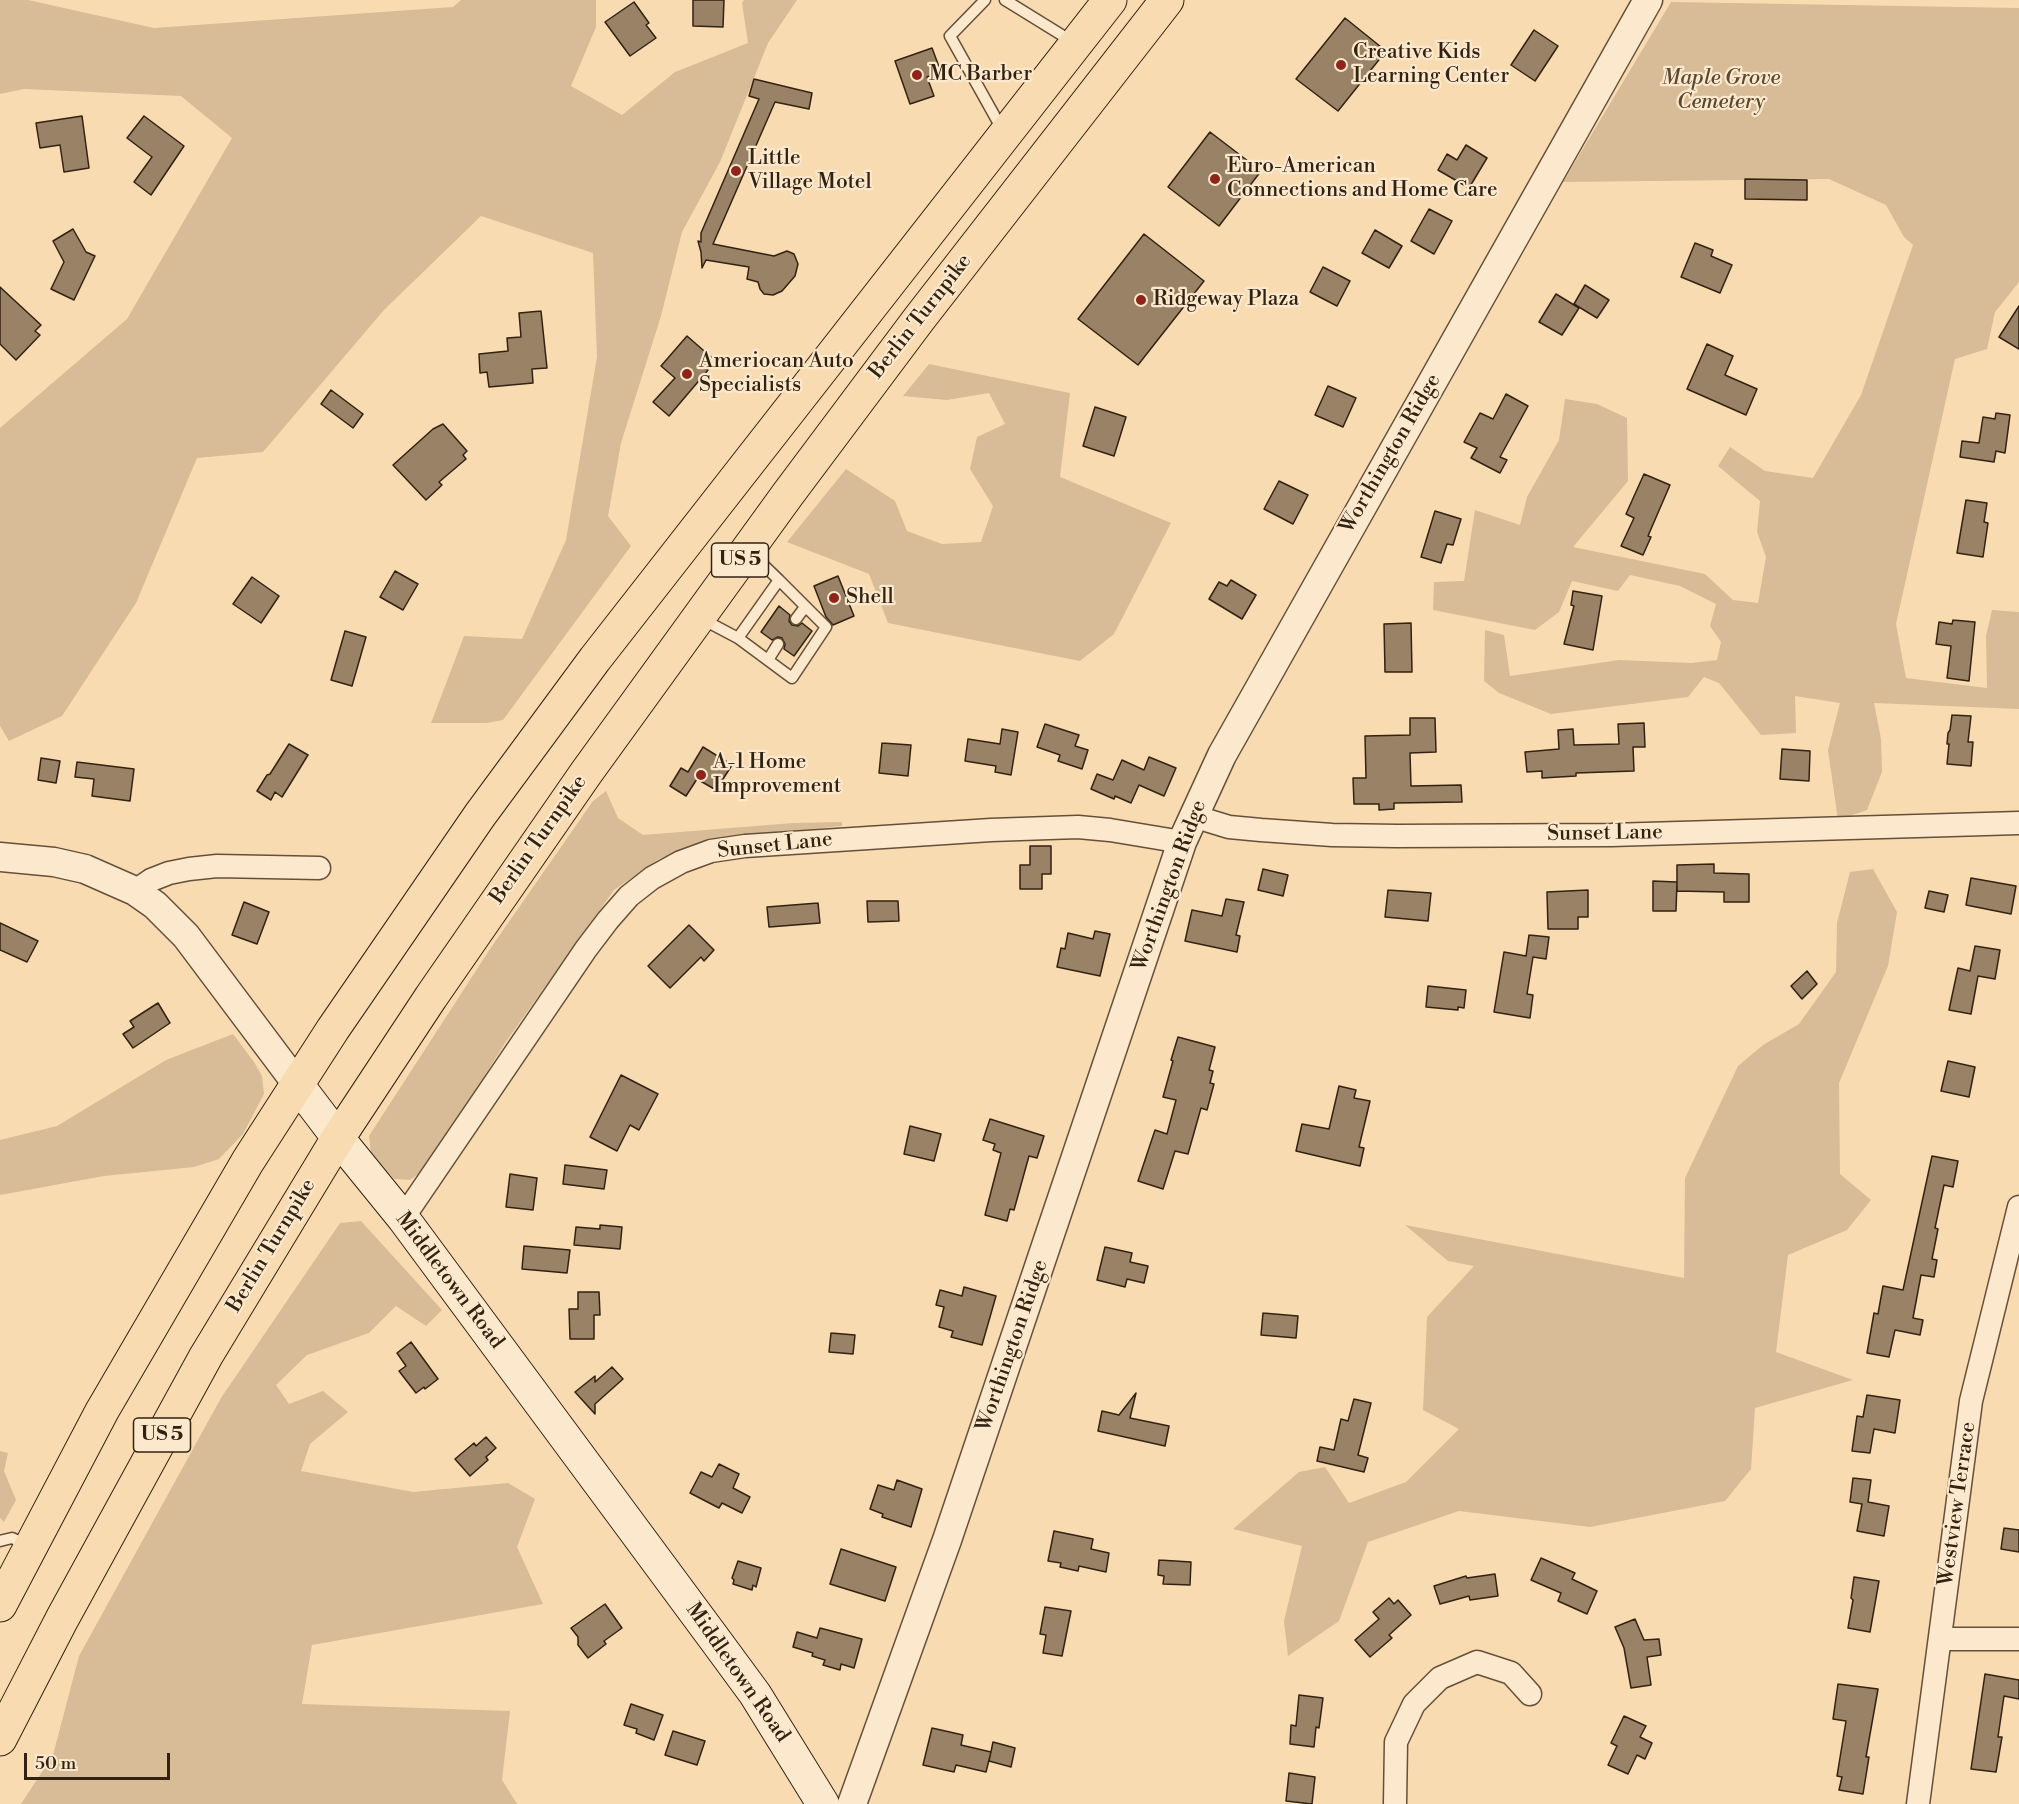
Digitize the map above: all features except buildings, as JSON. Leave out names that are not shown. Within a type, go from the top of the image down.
[{"type":"highway","name":"Berlin Turnpike","points":[[0,1739],[62,1619],[179,1404],[258,1269],[338,1138],[480,925],[586,773],[748,549],[919,320],[1167,0]]},
{"type":"highway","name":"US 5","points":[[0,1605],[15,1543],[102,1411],[248,1161],[297,1084],[455,851],[534,739],[1075,44],[1103,2]]},
{"type":"main road","name":"Middletown Road","points":[[297,1084],[403,1218],[742,1676],[823,1804]]},
{"type":"street","name":"Worthington Ridge","points":[[852,1804],[951,1529],[1182,842],[1193,816],[1222,755],[1327,566],[1648,0]]},
{"type":"street","name":"Sunset Lane","points":[[1193,816],[1230,827],[1261,831],[1386,836],[1611,835],[2019,823]]},
{"type":"street","name":"Sunset Lane","points":[[403,1218],[608,920],[629,896],[652,878],[681,862],[711,852],[745,846],[991,830],[1078,827],[1182,842]]},
{"type":"street","name":"Middletown Road","points":[[0,857],[54,862],[85,869],[135,891],[155,905],[186,936],[297,1084]]},
{"type":"street","points":[[135,891],[151,880],[189,868],[217,866],[319,868]]},
{"type":"street","name":"Westview Terrace","points":[[1918,1804],[1971,1401],[2019,1207]]},
{"type":"street","points":[[1940,1639],[2019,1639]]},
{"type":"street","points":[[1395,1804],[1396,1742],[1414,1704],[1440,1678],[1477,1662],[1511,1673],[1530,1694]]},
{"type":"lane","points":[[985,0],[950,36],[1005,134]]},
{"type":"lane","points":[[1005,0],[1075,44]]},
{"type":"lane","points":[[699,618],[738,638],[792,678],[826,627],[748,549]]},
{"type":"lane","points":[[738,638],[779,580]]},
{"type":"lane","points":[[796,619],[805,607]]},
{"type":"lane","points":[[768,660],[778,644]]},
{"type":"green space","points":[[0,0],[28,0],[154,28],[453,7],[461,0],[596,0],[596,27],[571,86],[622,115],[675,72],[748,43],[742,3],[744,0],[797,0],[768,43],[720,162],[682,232],[661,316],[621,443],[608,516],[631,546],[503,720],[487,723],[431,723],[464,636],[522,639],[566,540],[597,357],[593,253],[481,216],[384,310],[263,452],[197,458],[136,603],[62,716],[9,741],[0,726],[0,428],[127,319],[232,138],[181,96],[24,89],[0,94]]},
{"type":"green space","name":"Maple Grove Cemetery","points":[[1671,2],[2019,8],[2019,282],[1995,312],[1987,349],[1955,359],[1896,624],[1906,678],[1987,688],[1986,636],[1992,610],[2019,612],[2019,709],[1874,703],[1881,739],[1882,772],[1867,810],[1838,820],[1828,750],[1840,703],[1795,696],[1796,733],[1761,735],[1719,683],[1704,677],[1688,697],[1551,714],[1499,693],[1484,681],[1485,630],[1504,635],[1510,676],[1619,660],[1691,663],[1717,660],[1721,642],[1710,626],[1716,604],[1680,586],[1630,575],[1618,591],[1572,581],[1559,612],[1535,630],[1433,610],[1434,582],[1464,581],[1475,510],[1520,525],[1527,497],[1559,440],[1565,399],[1597,404],[1627,418],[1628,481],[1573,547],[1705,574],[1733,600],[1758,603],[1766,557],[1757,532],[1760,501],[1718,466],[1730,447],[1765,471],[1813,478],[1861,395],[1913,245],[1904,237],[1886,205],[1829,179],[1563,182]]},
{"type":"green space","points":[[929,364],[1070,393],[1060,477],[1171,523],[1114,634],[1080,661],[888,623],[869,574],[787,542],[846,469],[895,501],[907,531],[942,544],[981,542],[993,506],[970,469],[977,437],[1005,424],[989,393],[947,400],[903,396]]},
{"type":"green space","points":[[606,791],[618,818],[643,835],[793,823],[842,822],[842,826],[707,840],[659,859],[614,890],[505,1043],[428,1167],[410,1180],[394,1179],[371,1155],[369,1136],[490,949],[593,801]]},
{"type":"green space","points":[[1873,869],[1897,912],[1888,966],[1839,1083],[1840,1174],[1871,1200],[1847,1230],[1788,1255],[1776,1352],[1853,1380],[1755,1408],[1751,1469],[1725,1501],[1590,1527],[1459,1511],[1368,1542],[1339,1621],[1288,1656],[1284,1621],[1302,1546],[1233,1529],[1299,1472],[1325,1467],[1349,1503],[1406,1482],[1459,1429],[1423,1410],[1427,1317],[1474,1266],[1448,1261],[1405,1225],[1684,1278],[1685,1178],[1738,1066],[1763,1045],[1799,1024],[1836,972],[1837,923],[1850,872]]},
{"type":"green space","points":[[233,1034],[262,1076],[264,1094],[243,1134],[219,1159],[194,1167],[104,1176],[0,1195],[0,1140],[57,1126],[166,1060]]},
{"type":"green space","points":[[361,1221],[442,1310],[426,1326],[396,1306],[369,1333],[307,1355],[276,1385],[289,1404],[323,1391],[348,1412],[310,1444],[301,1471],[413,1492],[508,1483],[535,1499],[517,1547],[543,1604],[312,1645],[302,1704],[510,1711],[502,1780],[517,1804],[21,1804],[53,1755],[79,1656],[221,1398],[340,1223]]},
{"type":"green space","points":[[0,1451],[8,1453],[4,1471],[16,1500],[4,1522],[0,1518]]},
{"type":"place","name":"Creative Kids Learning Center","points":[[1341,65]]},
{"type":"place","name":"MC Barber","points":[[917,75]]},
{"type":"place","name":"Little Village Motel","points":[[736,171]]},
{"type":"place","name":"Euro-American Connections and Home Care","points":[[1215,179]]},
{"type":"place","name":"Ridgeway Plaza","points":[[1141,300]]},
{"type":"place","name":"Ameriocan Auto Specialists","points":[[687,374]]},
{"type":"place","name":"Shell","points":[[834,598]]},
{"type":"place","name":"A-1 Home Improvement","points":[[701,775]]}]
